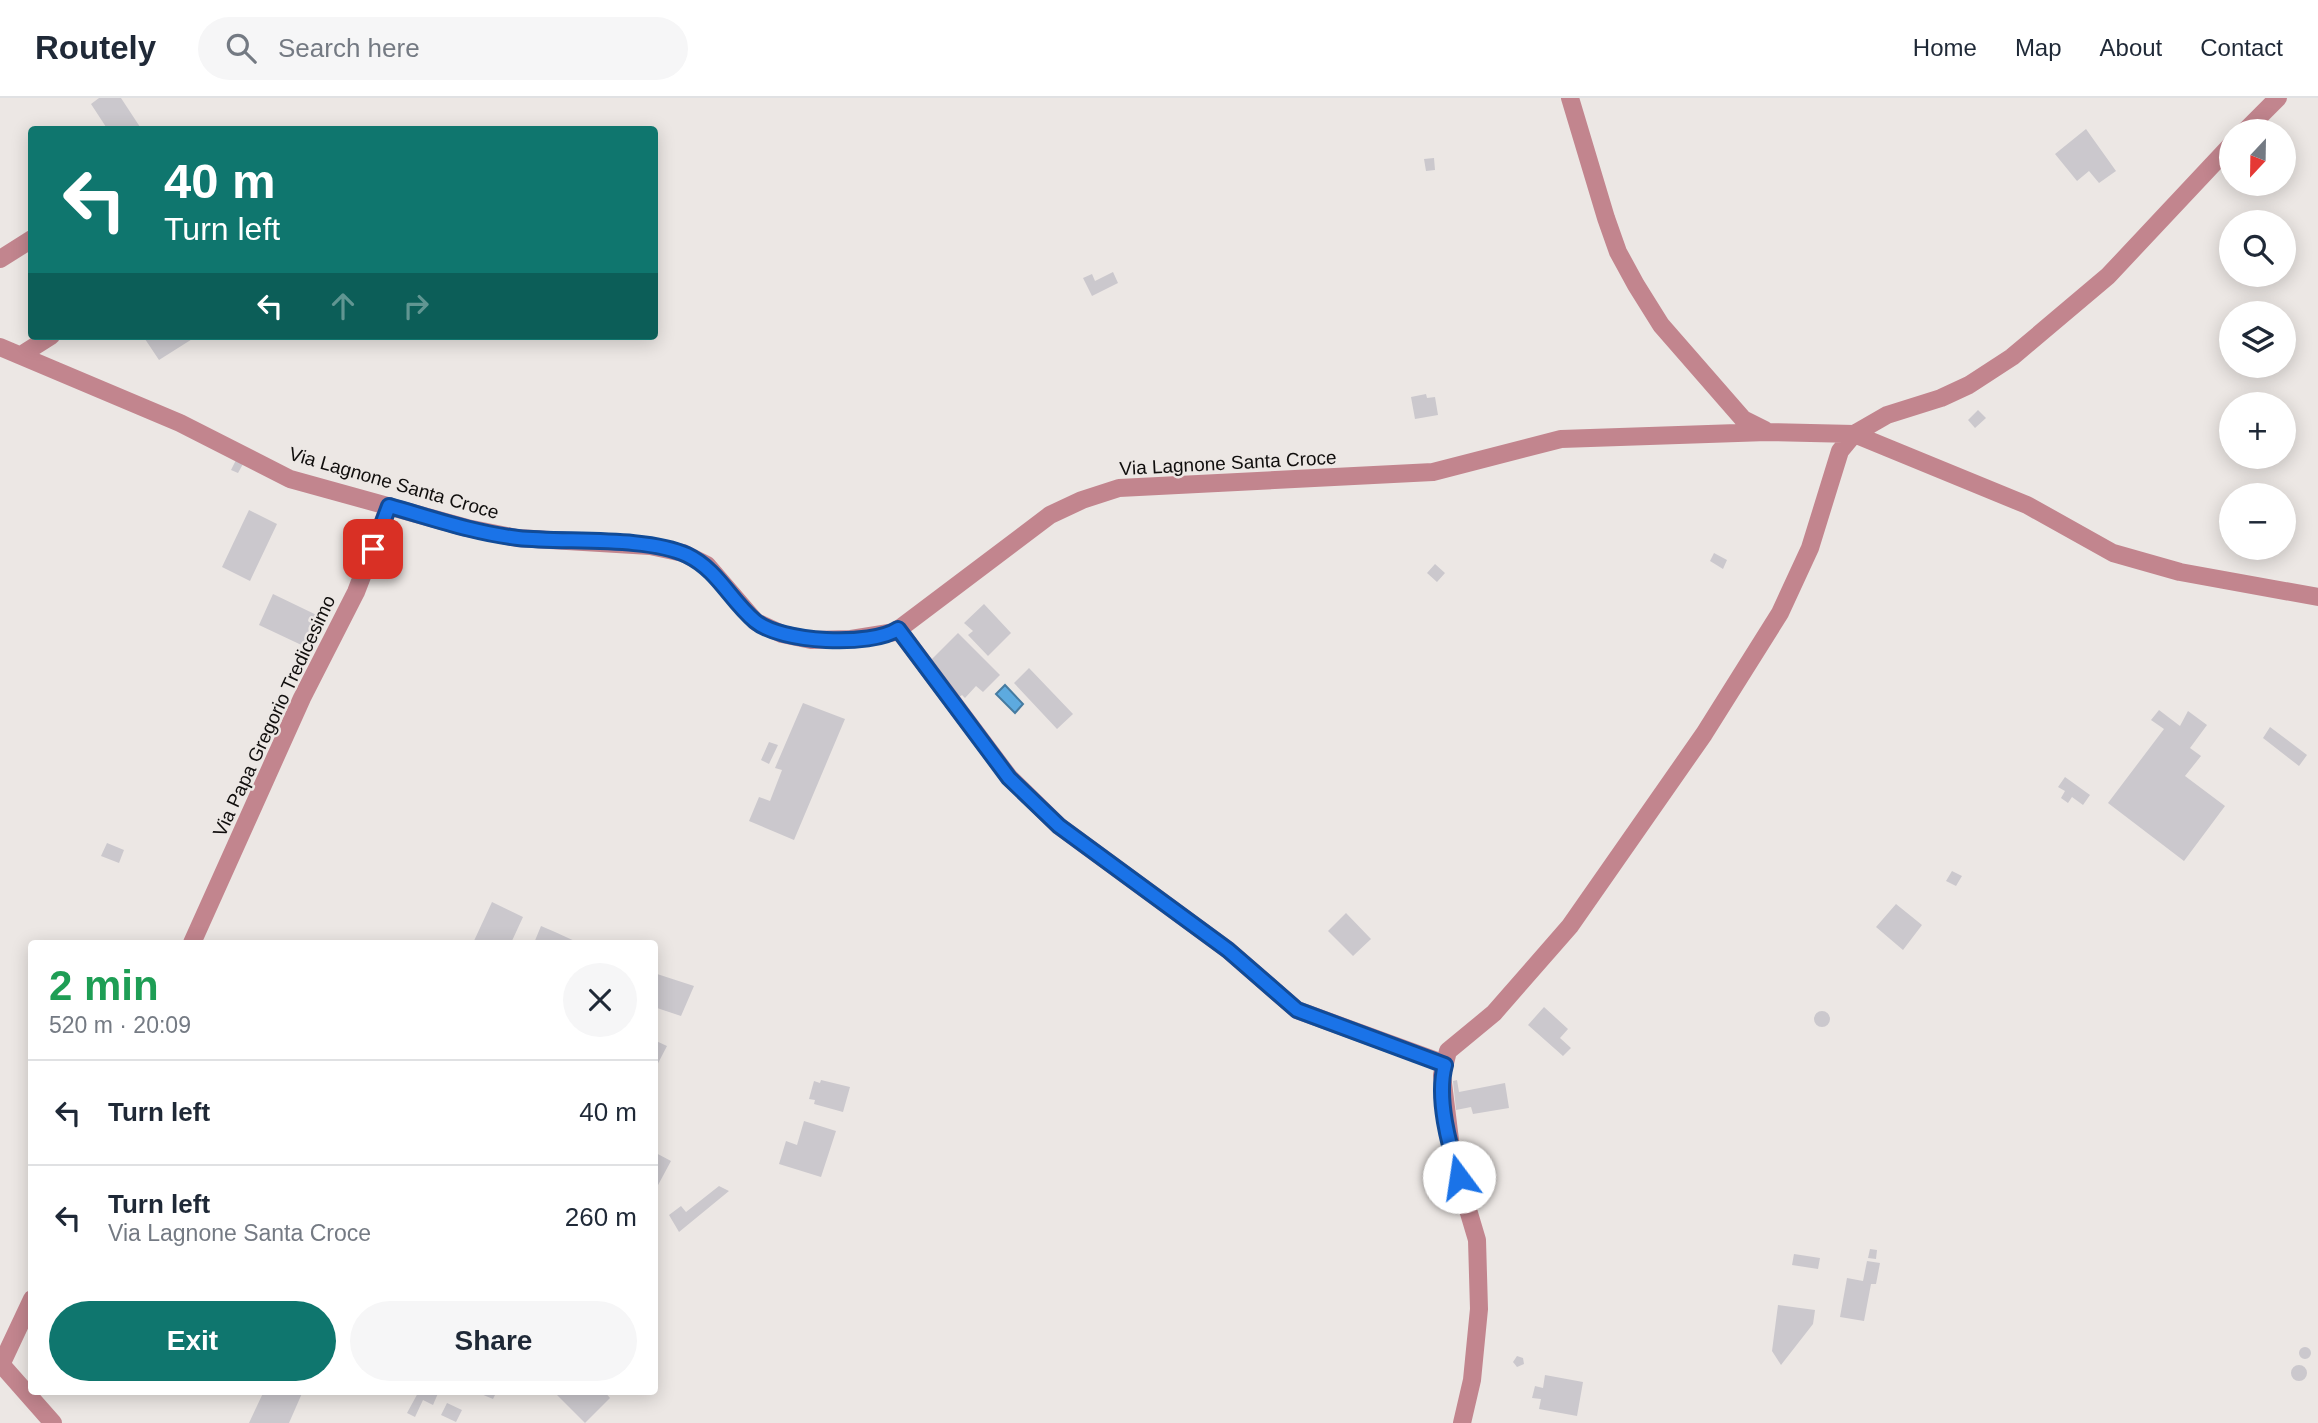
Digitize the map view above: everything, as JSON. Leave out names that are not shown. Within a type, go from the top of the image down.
[{"type":"street","points":[[1570,98],[1606,218],[1618,252],[1636,285],[1661,325],[1743,419],[1767,432]]},
{"type":"street","points":[[2257,119],[2278,98]]},
{"type":"street","points":[[1462,1423],[1472,1380],[1479,1310],[1477,1240],[1452,1156],[1442,1075],[1448,1051],[1494,1013],[1570,926],[1704,734],[1780,614],[1810,548],[1840,451],[1854,434],[1887,415],[1941,398],[1969,385],[2012,357],[2108,276],[2219,158]]},
{"type":"street","points":[[0,259],[28,242]]},
{"type":"street","points":[[21,355],[45,340]]},
{"type":"street","name":"Via Lagnone Santa Croce","points":[[0,347],[180,423],[290,479],[467,528],[517,538],[650,546],[683,553],[706,565],[756,622],[782,634],[811,640],[851,639],[898,629],[1050,515],[1082,500],[1119,488],[1433,472],[1561,439],[1767,432],[1854,434]]},
{"type":"street","points":[[1854,434],[2027,505],[2113,553],[2179,572],[2318,597]]},
{"type":"street","name":"Via Papa Gregorio Tredicesimo","points":[[193,940],[302,698],[356,592],[389,506]]},
{"type":"street","points":[[898,629],[1009,778],[1059,826],[1228,950],[1297,1010],[1445,1065]]},
{"type":"street","points":[[28,1307],[1,1364],[28,1395]]},
{"type":"street","points":[[28,1395],[53,1423]]},
{"type":"water","points":[[1005,685],[1023,704],[1015,713],[996,694]]},
{"type":"building","points":[[99,98],[121,98],[139,126],[105,126],[91,104]]},
{"type":"building","points":[[2086,129],[2116,171],[2099,183],[2089,171],[2077,181],[2055,154]]},
{"type":"building","points":[[1434,158],[1435,170],[1426,171],[1424,159]]},
{"type":"building","points":[[1113,272],[1118,283],[1092,296],[1083,278],[1092,274],[1095,281]]},
{"type":"building","points":[[146,340],[191,340],[159,360]]},
{"type":"building","points":[[1426,394],[1427,398],[1435,397],[1438,415],[1415,419],[1411,397]]},
{"type":"building","points":[[1978,410],[1986,418],[1975,428],[1968,420]]},
{"type":"building","points":[[236,460],[243,464],[238,473],[231,470]]},
{"type":"building","points":[[249,510],[277,524],[250,581],[222,567]]},
{"type":"building","points":[[1714,553],[1727,560],[1723,569],[1710,561]]},
{"type":"building","points":[[1435,564],[1445,573],[1437,582],[1427,573]]},
{"type":"building","points":[[273,594],[327,620],[312,650],[259,625]]},
{"type":"building","points":[[984,604],[1011,633],[988,656],[968,635],[973,631],[964,623]]},
{"type":"building","points":[[958,633],[1000,675],[983,692],[976,686],[965,698],[962,695],[958,698],[930,661]]},
{"type":"building","points":[[1029,668],[1073,714],[1057,729],[1014,683]]},
{"type":"building","points":[[803,703],[845,719],[794,840],[749,821],[759,797],[770,801],[782,770],[775,768]]},
{"type":"building","points":[[2159,710],[2180,726],[2188,711],[2207,725],[2190,748],[2201,756],[2185,776],[2225,806],[2184,861],[2108,803],[2164,729],[2151,720]]},
{"type":"building","points":[[2270,727],[2307,755],[2299,766],[2263,738]]},
{"type":"building","points":[[769,742],[778,745],[769,764],[761,760]]},
{"type":"building","points":[[2065,777],[2090,795],[2083,805],[2072,797],[2068,803],[2061,798],[2065,791],[2058,787]]},
{"type":"building","points":[[107,843],[124,850],[119,863],[101,856]]},
{"type":"building","points":[[1952,871],[1962,876],[1956,886],[1946,881]]},
{"type":"building","points":[[492,902],[523,917],[512,940],[474,940]]},
{"type":"building","points":[[1896,904],[1922,925],[1903,950],[1876,927]]},
{"type":"building","points":[[1346,913],[1371,939],[1353,956],[1328,931]]},
{"type":"building","points":[[541,926],[572,940],[535,940]]},
{"type":"building","points":[[658,974],[694,986],[681,1016],[658,1008]]},
{"type":"building","points":[[1544,1007],[1568,1029],[1560,1038],[1571,1048],[1563,1056],[1528,1025]]},
{"type":"building","points":[[1822,1011],[1830,1019],[1822,1027],[1814,1019]]},
{"type":"building","points":[[658,1042],[667,1046],[658,1063]]},
{"type":"building","points":[[821,1080],[850,1087],[843,1112],[814,1104],[815,1100],[809,1099],[814,1081],[820,1083]]},
{"type":"building","points":[[1457,1080],[1459,1092],[1505,1083],[1509,1108],[1473,1114],[1471,1107],[1456,1110],[1453,1081]]},
{"type":"building","points":[[804,1121],[836,1131],[821,1177],[779,1164],[786,1141],[797,1145]]},
{"type":"building","points":[[658,1154],[671,1161],[658,1185]]},
{"type":"building","points":[[719,1186],[729,1191],[679,1232],[669,1215],[681,1206],[686,1212]]},
{"type":"building","points":[[1870,1249],[1877,1250],[1876,1259],[1868,1258]]},
{"type":"building","points":[[1794,1254],[1820,1258],[1818,1269],[1792,1265]]},
{"type":"building","points":[[1867,1261],[1880,1263],[1876,1284],[1871,1284],[1864,1321],[1840,1317],[1847,1278],[1863,1281]]},
{"type":"building","points":[[1778,1305],[1815,1310],[1813,1324],[1781,1365],[1772,1351]]},
{"type":"building","points":[[2305,1347],[2311,1353],[2305,1359],[2299,1353]]},
{"type":"building","points":[[1517,1356],[1523,1358],[1524,1364],[1517,1367],[1513,1362]]},
{"type":"building","points":[[2296,1365],[2302,1365],[2307,1373],[2305,1379],[2296,1381],[2291,1376],[2291,1370]]},
{"type":"building","points":[[1545,1375],[1583,1382],[1577,1416],[1539,1409],[1541,1399],[1532,1398],[1535,1386],[1543,1388]]},
{"type":"building","points":[[262,1395],[301,1395],[289,1423],[249,1423]]},
{"type":"building","points":[[417,1395],[437,1395],[433,1405],[423,1400],[415,1417],[407,1413]]},
{"type":"building","points":[[557,1395],[607,1395],[610,1398],[585,1423]]},
{"type":"building","points":[[447,1403],[462,1410],[456,1422],[441,1415]]},
{"type":"route","points":[[373,549],[389,506],[467,528],[517,538],[650,546],[683,553],[706,565],[756,622],[782,634],[811,640],[851,639],[895,632],[898,629],[1009,778],[1059,826],[1228,950],[1297,1010],[1445,1065],[1442,1075],[1445,1106],[1452,1156],[1459,1177]]}]
